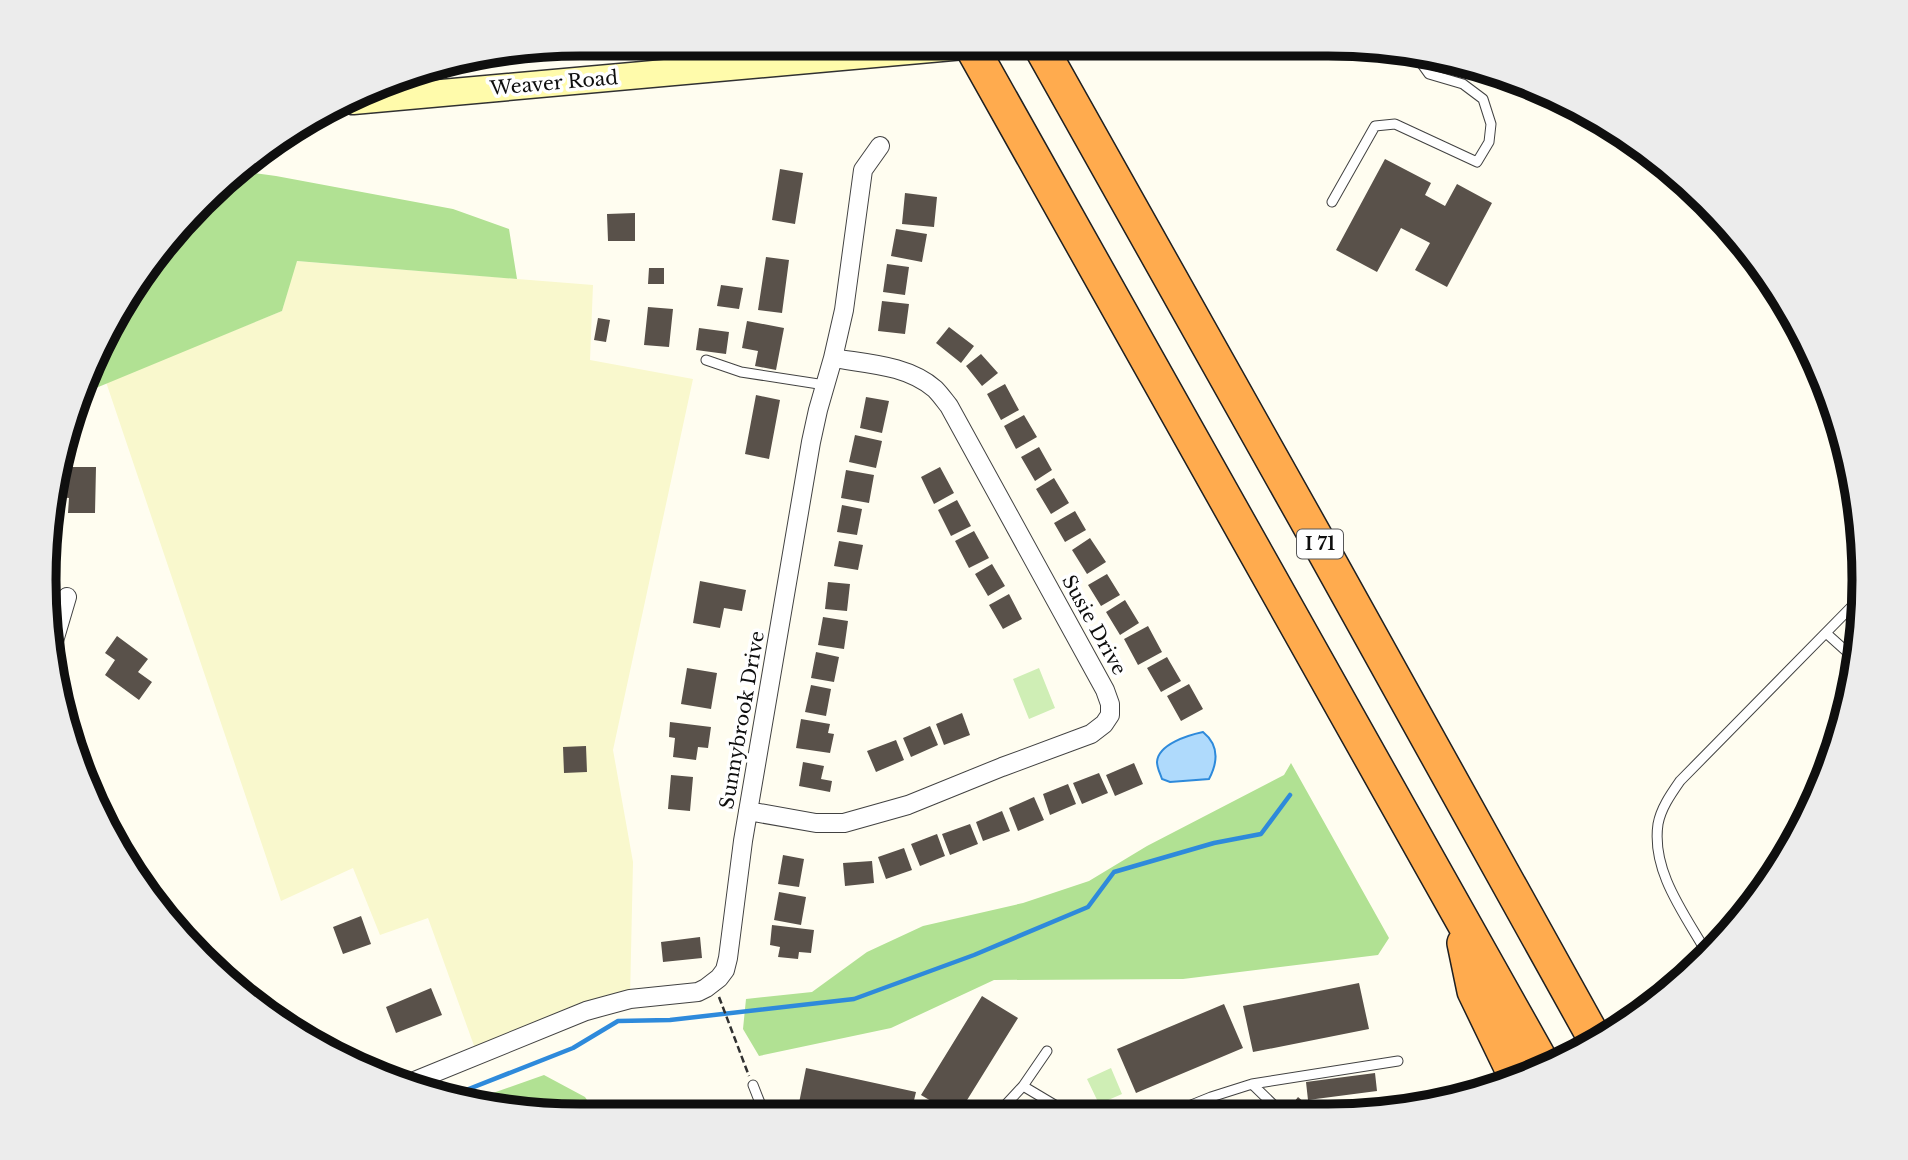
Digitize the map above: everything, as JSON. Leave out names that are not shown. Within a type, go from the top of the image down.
[{"type":"highway","points":[[977,56],[1540,1059]]},
{"type":"highway","name":"I 71","points":[[1046,56],[1591,1033]]},
{"type":"highway","points":[[1412,709],[1610,1021]]},
{"type":"highway","points":[[1458,913],[1474,991],[1512,1070]]},
{"type":"main road","name":"Weaver Road","points":[[372,99],[848,56]]},
{"type":"street","name":"Sunnybrook Drive","points":[[420,1079],[586,1011],[630,999],[698,992],[713,983],[725,970],[748,811],[811,442],[833,358],[850,274],[863,170],[880,146]]},
{"type":"street","name":"Susie Drive","points":[[748,811],[816,823],[844,823],[908,805],[1091,734],[1104,724],[1110,715],[1110,704],[1105,690],[949,406],[936,390],[920,379],[895,368],[833,358]]},
{"type":"street","points":[[58,627],[67,597]]},
{"type":"lane","points":[[1332,202],[1375,126],[1395,124],[1477,163],[1489,142],[1491,124],[1483,99],[1463,85],[1429,74],[1422,65]]},
{"type":"lane","points":[[706,360],[741,372],[825,385]]},
{"type":"lane","points":[[1703,946],[1669,886],[1661,866],[1657,845],[1658,822],[1665,803],[1680,781],[1851,608]]},
{"type":"lane","points":[[1826,633],[1847,652]]},
{"type":"lane","points":[[1006,1104],[1023,1086],[1047,1051]]},
{"type":"lane","points":[[1194,1104],[1252,1084],[1398,1061]]},
{"type":"lane","points":[[1252,1084],[1273,1104]]},
{"type":"lane","points":[[753,1085],[760,1104]]},
{"type":"lane","points":[[1023,1086],[1053,1104]]},
{"type":"path","points":[[722,1006],[753,1085]]},
{"type":"green space","points":[[251,173],[453,209],[509,229],[517,279],[297,261],[282,311],[92,390],[126,318],[164,261],[209,209]]},
{"type":"green space","points":[[296,261],[593,285],[590,360],[693,379],[613,750],[633,862],[630,999],[477,1054],[428,918],[380,935],[353,868],[281,901],[106,382],[282,311]]},
{"type":"green space","points":[[1039,668],[1055,708],[1029,719],[1013,679]]},
{"type":"green space","points":[[1291,763],[1389,938],[1378,955],[1183,979],[994,980],[891,1028],[759,1056],[743,1029],[746,999],[812,992],[867,952],[923,926],[1023,903],[1089,881],[1147,846],[1284,775]]},
{"type":"green space","points":[[1111,1068],[1122,1094],[1099,1104],[1087,1079]]},
{"type":"green space","points":[[544,1075],[585,1097],[590,1104],[546,1103],[486,1095]]},
{"type":"water","points":[[1203,732],[1212,742],[1215,754],[1209,779],[1170,782],[1162,779],[1157,762],[1163,750],[1175,741]]},
{"type":"building","points":[[1385,159],[1431,183],[1425,195],[1445,206],[1457,184],[1492,203],[1447,287],[1415,270],[1430,243],[1401,228],[1377,272],[1336,250]]},
{"type":"building","points":[[780,169],[803,173],[795,224],[772,220]]},
{"type":"building","points":[[905,193],[937,197],[934,227],[902,224]]},
{"type":"building","points":[[635,213],[635,241],[608,241],[607,214]]},
{"type":"building","points":[[896,229],[927,234],[922,262],[891,256]]},
{"type":"building","points":[[766,257],[789,260],[782,313],[758,310]]},
{"type":"building","points":[[887,264],[909,267],[905,295],[883,292]]},
{"type":"building","points":[[649,268],[664,268],[664,284],[648,284]]},
{"type":"building","points":[[721,285],[743,288],[739,309],[717,306]]},
{"type":"building","points":[[882,301],[909,304],[905,334],[878,331]]},
{"type":"building","points":[[648,307],[673,309],[669,347],[644,345]]},
{"type":"building","points":[[598,318],[610,320],[606,342],[594,340]]},
{"type":"building","points":[[747,321],[784,328],[776,370],[755,366],[758,351],[742,348]]},
{"type":"building","points":[[949,327],[974,346],[961,363],[936,343]]},
{"type":"building","points":[[699,328],[729,332],[726,354],[696,350]]},
{"type":"building","points":[[981,354],[998,373],[982,386],[966,366]]},
{"type":"building","points":[[1005,384],[1019,410],[1001,420],[987,394]]},
{"type":"building","points":[[756,395],[780,400],[769,459],[745,454]]},
{"type":"building","points":[[866,397],[889,401],[882,433],[860,428]]},
{"type":"building","points":[[1024,415],[1037,437],[1016,449],[1004,426]]},
{"type":"building","points":[[855,435],[882,441],[876,468],[849,462]]},
{"type":"building","points":[[1039,447],[1052,470],[1035,481],[1021,457]]},
{"type":"building","points":[[69,467],[96,467],[95,513],[68,513],[69,498],[63,497]]},
{"type":"building","points":[[940,467],[954,493],[934,504],[921,477]]},
{"type":"building","points":[[846,470],[874,475],[869,503],[841,498]]},
{"type":"building","points":[[1054,478],[1069,503],[1051,514],[1036,489]]},
{"type":"building","points":[[957,500],[971,526],[951,536],[938,510]]},
{"type":"building","points":[[842,505],[862,509],[857,535],[837,532]]},
{"type":"building","points":[[1075,511],[1086,530],[1065,542],[1054,523]]},
{"type":"building","points":[[974,531],[989,558],[969,568],[955,541]]},
{"type":"building","points":[[1090,538],[1106,562],[1087,574],[1072,550]]},
{"type":"building","points":[[839,541],[863,545],[858,570],[834,566]]},
{"type":"building","points":[[992,564],[1005,586],[988,596],[975,574]]},
{"type":"building","points":[[1107,574],[1120,595],[1101,606],[1088,585]]},
{"type":"building","points":[[700,581],[746,590],[742,611],[724,608],[720,628],[693,623]]},
{"type":"building","points":[[828,582],[850,584],[847,611],[825,609]]},
{"type":"building","points":[[1009,594],[1022,619],[1003,629],[989,605]]},
{"type":"building","points":[[1125,600],[1139,623],[1120,635],[1106,612]]},
{"type":"building","points":[[823,617],[848,621],[844,649],[818,645]]},
{"type":"building","points":[[1148,626],[1162,652],[1138,665],[1124,639]]},
{"type":"building","points":[[117,636],[148,659],[138,672],[152,682],[139,700],[105,675],[115,660],[105,653]]},
{"type":"building","points":[[816,652],[839,657],[834,682],[811,678]]},
{"type":"building","points":[[1167,657],[1181,681],[1161,692],[1147,668]]},
{"type":"building","points":[[687,668],[717,673],[711,709],[681,704]]},
{"type":"building","points":[[1189,684],[1203,709],[1181,721],[1167,696]]},
{"type":"building","points":[[811,685],[831,689],[826,716],[805,712]]},
{"type":"building","points":[[962,713],[970,735],[944,745],[936,724]]},
{"type":"building","points":[[801,719],[830,724],[828,733],[834,734],[830,753],[796,748]]},
{"type":"building","points":[[670,722],[711,727],[708,748],[698,747],[696,760],[673,757],[675,738],[669,737]]},
{"type":"building","points":[[930,726],[938,745],[911,757],[903,738]]},
{"type":"building","points":[[896,740],[904,760],[876,772],[867,751]]},
{"type":"building","points":[[586,746],[587,772],[564,773],[563,747]]},
{"type":"building","points":[[803,762],[824,766],[821,779],[832,781],[830,792],[799,786]]},
{"type":"building","points":[[1134,763],[1143,784],[1115,796],[1106,775]]},
{"type":"building","points":[[1099,773],[1108,793],[1082,804],[1073,783]]},
{"type":"building","points":[[671,775],[693,777],[690,811],[668,809]]},
{"type":"building","points":[[1068,784],[1076,804],[1050,815],[1043,794]]},
{"type":"building","points":[[1034,797],[1044,820],[1018,831],[1009,808]]},
{"type":"building","points":[[1002,811],[1010,831],[983,841],[976,822]]},
{"type":"building","points":[[970,824],[978,844],[950,855],[942,834]]},
{"type":"building","points":[[937,834],[945,856],[920,866],[911,844]]},
{"type":"building","points":[[904,848],[912,870],[886,879],[878,857]]},
{"type":"building","points":[[783,855],[804,859],[799,887],[778,884]]},
{"type":"building","points":[[872,861],[874,883],[845,886],[843,863]]},
{"type":"building","points":[[779,892],[806,897],[801,925],[774,920]]},
{"type":"building","points":[[361,916],[371,944],[343,954],[333,927]]},
{"type":"building","points":[[772,925],[814,930],[811,953],[799,952],[798,959],[778,957],[780,947],[770,945]]},
{"type":"building","points":[[700,937],[702,958],[663,962],[661,942]]},
{"type":"building","points":[[1359,983],[1369,1029],[1253,1052],[1243,1006]]},
{"type":"building","points":[[431,988],[442,1015],[396,1033],[386,1007]]},
{"type":"building","points":[[982,996],[1018,1018],[965,1104],[936,1104],[921,1095]]},
{"type":"building","points":[[1224,1004],[1243,1048],[1136,1093],[1117,1049]]},
{"type":"building","points":[[806,1068],[916,1092],[913,1104],[799,1104]]},
{"type":"building","points":[[1375,1073],[1377,1091],[1308,1100],[1306,1082]]},
{"type":"building","points":[[1298,1097],[1306,1104],[1292,1104]]},
{"type":"waterway","points":[[464,1091],[573,1048],[618,1021],[670,1020],[854,999],[974,955],[1088,907],[1114,872],[1214,843],[1261,834],[1290,795]]}]
